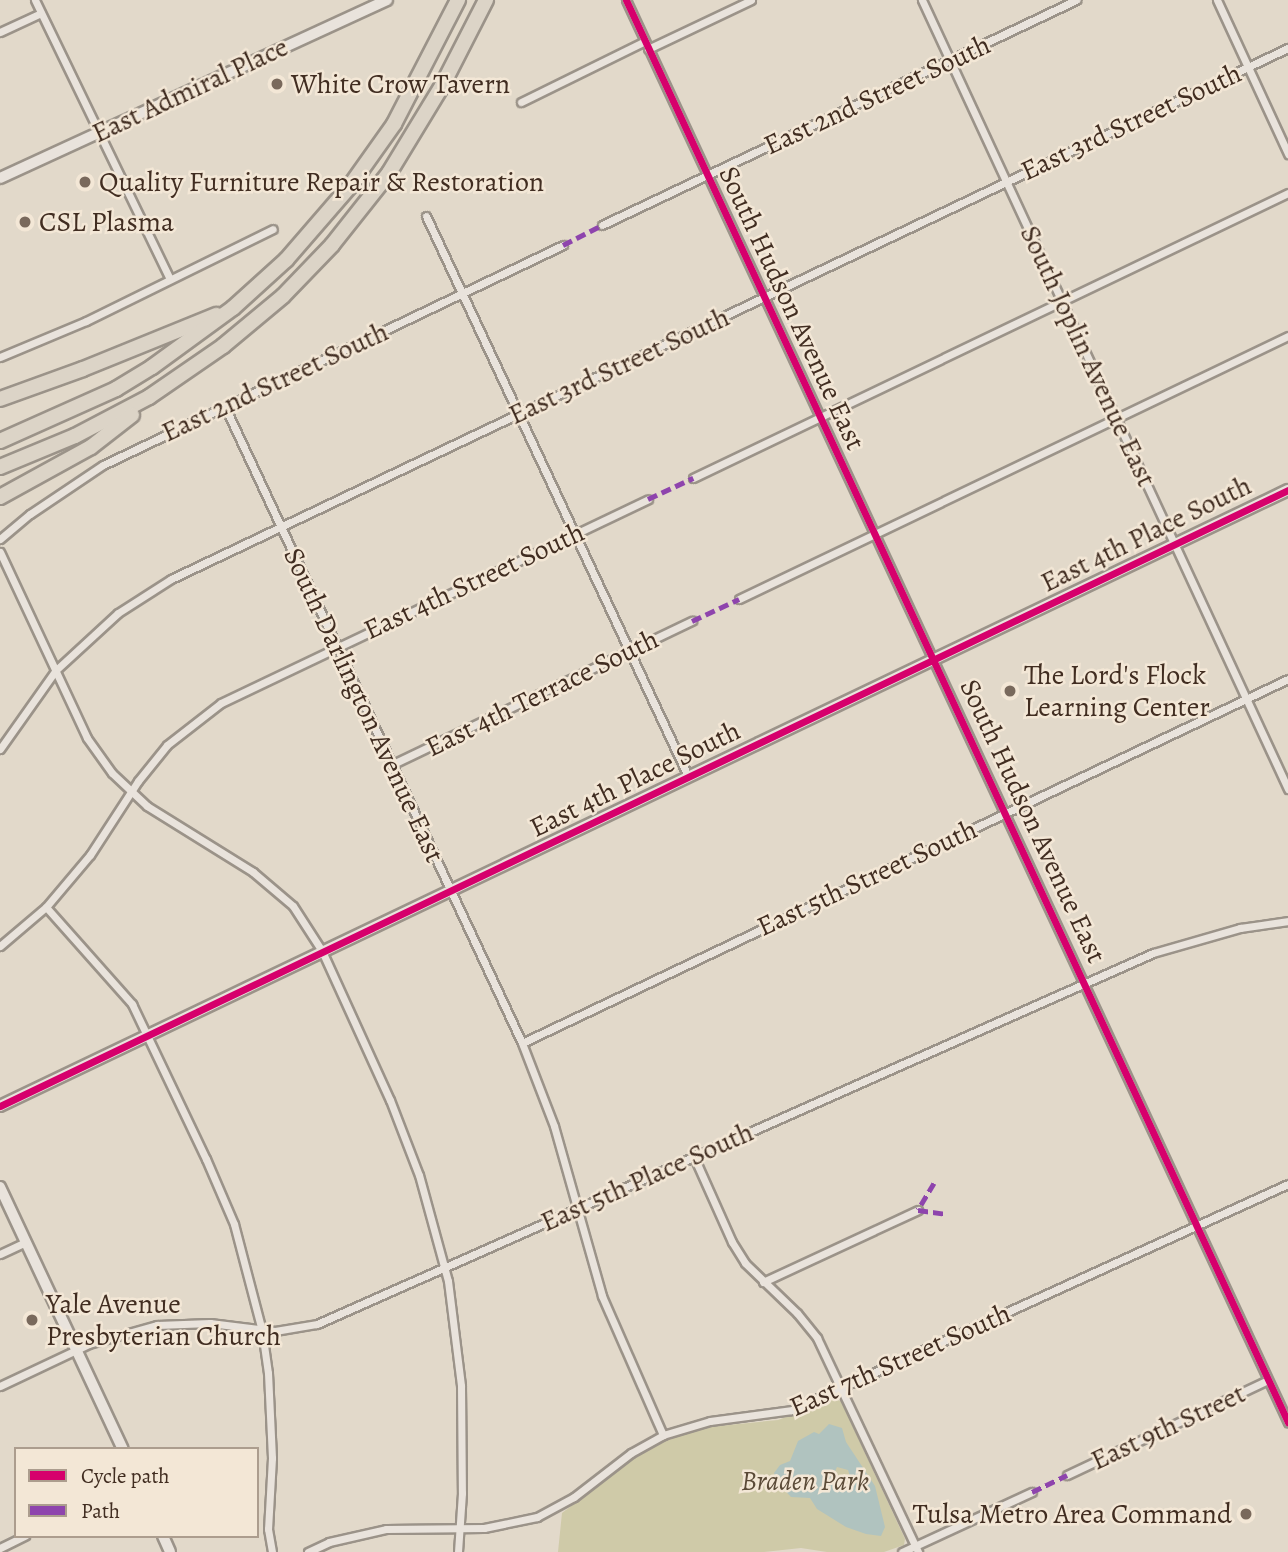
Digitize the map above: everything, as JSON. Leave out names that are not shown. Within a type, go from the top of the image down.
[{"type":"highway","points":[[0,441],[116,389],[192,339],[233,308],[286,260],[350,186],[394,124],[458,0]]},
{"type":"highway","points":[[0,497],[91,447],[283,296],[332,245],[372,197],[404,151],[486,0]]},
{"type":"highway","points":[[0,398],[83,369],[233,308]]},
{"type":"highway","points":[[0,467],[114,416],[185,373]]},
{"type":"street","points":[[35,0],[170,279]]},
{"type":"street","name":"South Hudson Avenue East","points":[[626,0],[1288,1422]]},
{"type":"street","points":[[521,102],[751,0]]},
{"type":"street","name":"South Joplin Avenue East","points":[[922,0],[1288,789]]},
{"type":"street","points":[[1217,0],[1288,154]]},
{"type":"street","name":"East Admiral Place","points":[[0,178],[383,1]]},
{"type":"street","name":"East 2nd Street South","points":[[602,225],[1072,1]]},
{"type":"street","points":[[0,32],[41,13]]},
{"type":"street","name":"East 3rd Street South","points":[[0,749],[56,670],[96,631],[144,595],[519,413],[1288,48]]},
{"type":"street","points":[[693,478],[1288,193]]},
{"type":"street","points":[[426,216],[688,776]]},
{"type":"street","points":[[0,357],[86,321],[273,229]]},
{"type":"street","name":"East 2nd Street South","points":[[0,539],[30,513],[103,465],[563,245]]},
{"type":"street","points":[[739,599],[1288,337]]},
{"type":"street","name":"South Darlington Avenue East","points":[[225,407],[522,1043],[554,1126],[601,1296],[663,1435]]},
{"type":"street","name":"East 4th Place South","points":[[0,1106],[1288,490]]},
{"type":"street","name":"East 4th Street South","points":[[0,946],[46,907],[89,855],[167,746],[191,724],[221,703],[648,499]]},
{"type":"street","points":[[0,552],[87,737],[131,793],[165,820],[271,885],[293,906],[322,951],[410,1146],[445,1267],[461,1386],[458,1552]]},
{"type":"street","name":"East 4th Terrace South","points":[[391,765],[692,621]]},
{"type":"street","name":"East 5th Street South","points":[[522,1043],[1288,679]]},
{"type":"street","points":[[46,907],[116,983],[148,1034],[234,1224],[262,1331],[271,1423],[268,1529],[272,1552]]},
{"type":"street","name":"East 5th Place South","points":[[0,1386],[115,1335],[157,1325],[210,1323],[262,1331],[317,1324],[1084,982],[1183,944],[1240,928],[1288,921]]},
{"type":"street","points":[[694,1157],[732,1242],[763,1282],[810,1329],[842,1389],[917,1549]]},
{"type":"street","name":"East 7th Street South","points":[[308,1552],[329,1542],[379,1530],[518,1523],[557,1508],[631,1453],[663,1435],[710,1421],[792,1410],[1288,1184]]},
{"type":"street","points":[[0,1186],[121,1447]]},
{"type":"street","points":[[763,1282],[918,1210]]},
{"type":"street","points":[[0,1254],[26,1242]]},
{"type":"street","name":"East 9th Street","points":[[1067,1475],[1268,1380]]},
{"type":"street","points":[[902,1552],[917,1549],[1032,1492]]},
{"type":"street","points":[[0,1548],[20,1538]]},
{"type":"green space","name":"Braden Park","points":[[835,1399],[841,1401],[905,1539],[904,1545],[884,1552],[827,1552],[801,1548],[764,1552],[558,1552],[562,1513],[634,1458],[667,1439],[708,1427],[778,1420]]},
{"type":"shaded area","points":[[829,1424],[842,1428],[846,1442],[875,1486],[885,1527],[881,1536],[846,1527],[817,1509],[810,1498],[791,1497],[777,1482],[774,1473],[780,1465],[790,1461],[798,1441],[814,1432],[819,1434]],"holes":[[[837,1467],[848,1470],[852,1483],[845,1486],[832,1478]]]},
{"type":"marked path","points":[[563,245],[602,225]]},
{"type":"marked path","points":[[648,499],[693,478]]},
{"type":"marked path","points":[[692,621],[739,599]]},
{"type":"marked path","points":[[934,1183],[918,1210],[946,1214]]},
{"type":"marked path","points":[[1032,1492],[1067,1475]]},
{"type":"cycle path","points":[[626,0],[1288,1422]]},
{"type":"cycle path","points":[[0,1106],[1288,490]]},
{"type":"place","name":"White Crow Tavern","points":[[277,84]]},
{"type":"place","name":"Quality Furniture Repair & Restoration","points":[[85,182]]},
{"type":"place","name":"CSL Plasma","points":[[25,222]]},
{"type":"place","name":"The Lord's Flock Learning Center","points":[[1010,691]]},
{"type":"place","name":"Yale Avenue Presbyterian Church","points":[[32,1320]]},
{"type":"place","name":"Tulsa Metro Area Command","points":[[1246,1514]]}]
